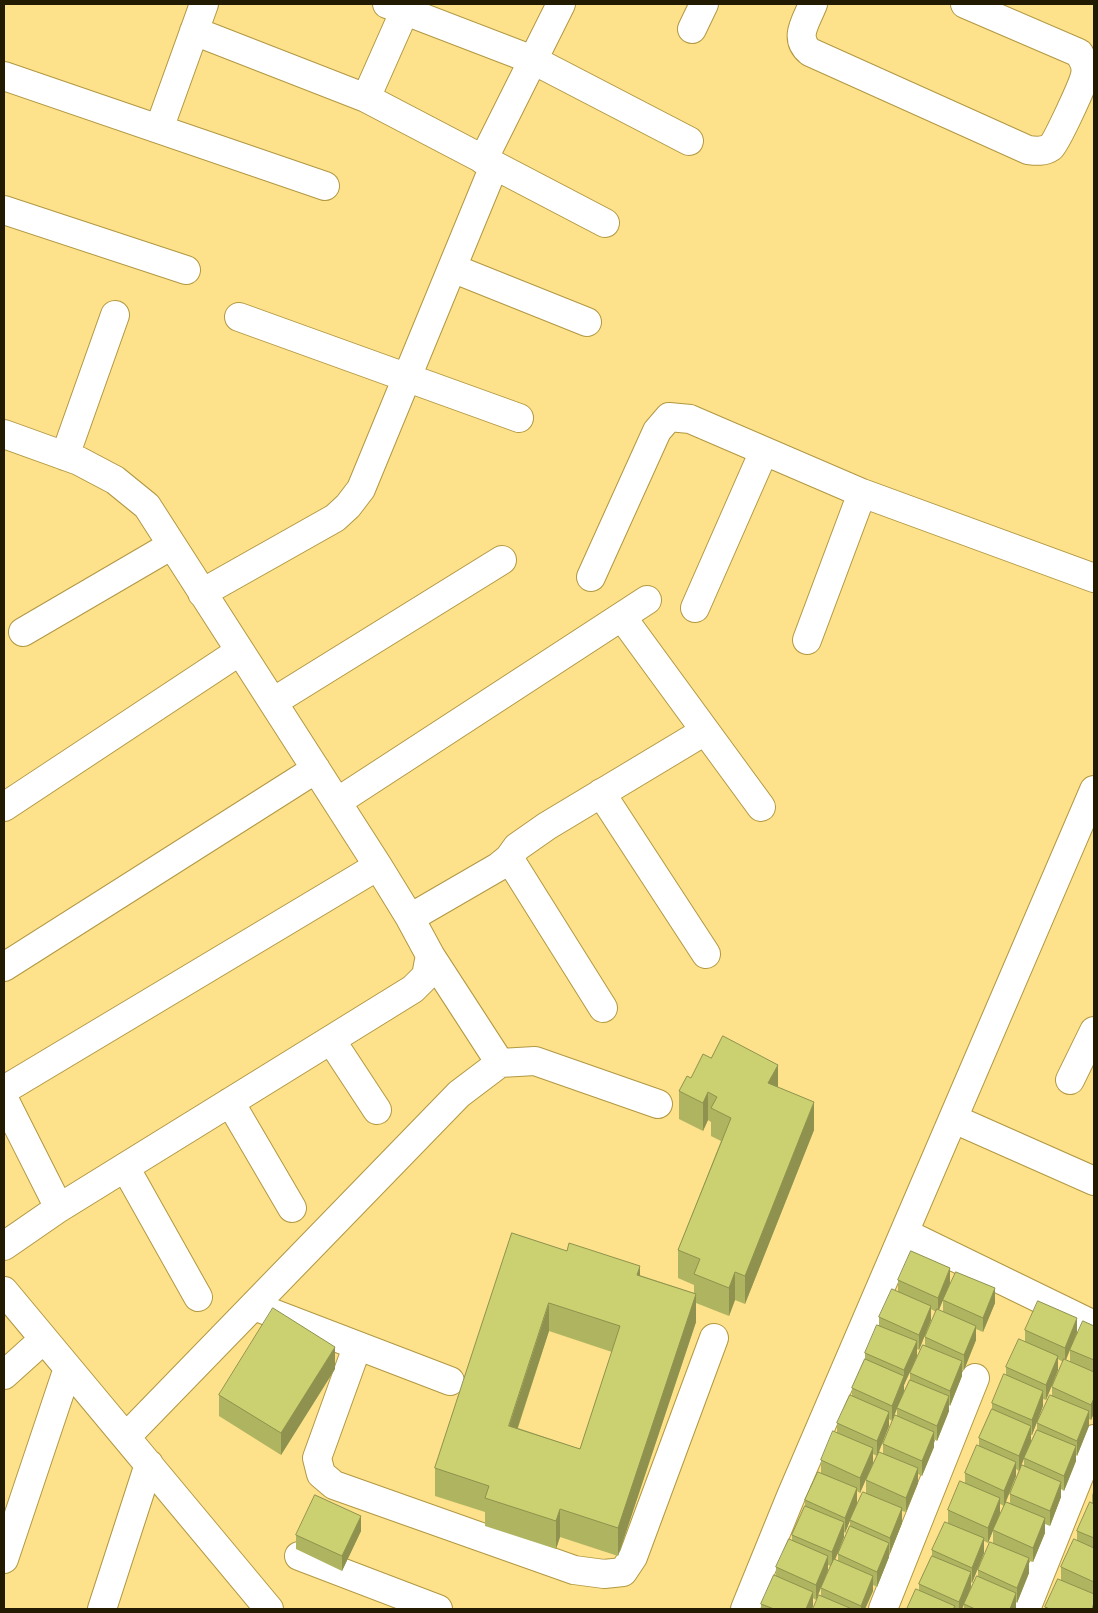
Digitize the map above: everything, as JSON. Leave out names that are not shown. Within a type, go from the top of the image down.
[{"type":"street","points":[[158,129],[204,4]]},
{"type":"street","points":[[202,593],[335,518],[348,506],[361,489],[452,268],[489,163],[533,60],[560,4]]},
{"type":"street","points":[[692,29],[704,4]]},
{"type":"street","points":[[813,4],[801,34],[801,42],[810,52],[1028,150],[1040,151],[1050,147],[1058,138],[1085,75],[1085,63],[1078,53],[1010,12],[965,4]]},
{"type":"street","points":[[366,98],[396,7],[533,60],[689,140]]},
{"type":"street","points":[[194,31],[366,98],[605,223]]},
{"type":"street","points":[[4,76],[326,186]]},
{"type":"street","points":[[4,210],[186,270]]},
{"type":"street","points":[[452,268],[587,322]]},
{"type":"street","points":[[66,456],[115,315]]},
{"type":"street","points":[[239,317],[519,418]]},
{"type":"street","points":[[591,577],[657,430],[669,417],[690,419],[862,493],[1094,578]]},
{"type":"street","points":[[4,434],[79,461],[115,480],[147,506],[378,866],[430,955],[500,1063]]},
{"type":"street","points":[[696,608],[764,451]]},
{"type":"street","points":[[807,640],[862,493]]},
{"type":"street","points":[[23,632],[172,545]]},
{"type":"street","points":[[273,702],[502,560]]},
{"type":"street","points":[[337,802],[647,600]]},
{"type":"street","points":[[622,617],[761,807]]},
{"type":"street","points":[[4,807],[240,650]]},
{"type":"street","points":[[410,918],[498,867],[509,858],[517,847],[547,826],[705,731]]},
{"type":"street","points":[[4,967],[316,769]]},
{"type":"street","points":[[745,1609],[791,1496],[954,1119],[1088,825],[1094,790]]},
{"type":"street","points":[[601,793],[706,954]]},
{"type":"street","points":[[509,858],[603,1008]]},
{"type":"street","points":[[4,1090],[378,866]]},
{"type":"street","points":[[4,1246],[59,1208],[413,989],[426,976],[430,955]]},
{"type":"street","points":[[1070,1080],[1094,1031]]},
{"type":"street","points":[[331,1040],[377,1110]]},
{"type":"street","points":[[126,1437],[459,1094],[500,1063],[535,1061],[658,1104]]},
{"type":"street","points":[[4,1099],[59,1208]]},
{"type":"street","points":[[230,1102],[292,1208]]},
{"type":"street","points":[[954,1119],[1094,1181]]},
{"type":"street","points":[[125,1167],[198,1297]]},
{"type":"street","points":[[905,1233],[1094,1325]]},
{"type":"street","points":[[4,1291],[149,1464],[248,1598],[270,1609]]},
{"type":"street","points":[[255,1306],[357,1347],[450,1381]]},
{"type":"street","points":[[357,1347],[317,1458],[321,1474],[334,1486],[574,1570],[604,1574],[623,1572],[633,1557],[714,1338]]},
{"type":"street","points":[[4,1375],[44,1339]]},
{"type":"street","points":[[4,1559],[68,1368]]},
{"type":"street","points":[[883,1609],[974,1378]]},
{"type":"street","points":[[1026,1609],[1094,1439]]},
{"type":"street","points":[[102,1609],[149,1464]]},
{"type":"street","points":[[299,1556],[438,1609]]},
{"type":"building","points":[[723,1036],[778,1065],[768,1083],[814,1102],[745,1276],[735,1272],[729,1288],[694,1274],[700,1259],[678,1250],[731,1118],[711,1108],[717,1097],[708,1092],[703,1103],[679,1091],[687,1076],[691,1078],[703,1054],[711,1058]]},
{"type":"building","points":[[512,1233],[567,1251],[569,1243],[640,1266],[637,1275],[696,1294],[618,1528],[560,1509],[556,1521],[485,1498],[489,1486],[435,1468]],"holes":[[[549,1303],[620,1326],[580,1449],[509,1426]]]},
{"type":"building","points":[[911,1251],[950,1268],[938,1298],[898,1280]]},
{"type":"building","points":[[956,1272],[995,1288],[983,1318],[943,1300]]},
{"type":"building","points":[[892,1289],[931,1306],[919,1335],[879,1317]]},
{"type":"building","points":[[1038,1301],[1077,1318],[1065,1348],[1025,1330]]},
{"type":"building","points":[[273,1308],[335,1347],[281,1433],[219,1395]]},
{"type":"building","points":[[937,1309],[976,1326],[964,1355],[925,1337]]},
{"type":"building","points":[[1083,1321],[1094,1326],[1094,1360],[1070,1350]]},
{"type":"building","points":[[877,1325],[917,1341],[904,1370],[865,1353]]},
{"type":"building","points":[[1019,1339],[1058,1356],[1046,1385],[1006,1367]]},
{"type":"building","points":[[923,1345],[962,1361],[950,1391],[910,1373]]},
{"type":"building","points":[[865,1359],[904,1376],[892,1406],[852,1388]]},
{"type":"building","points":[[1064,1359],[1094,1372],[1094,1398],[1091,1405],[1052,1387]]},
{"type":"building","points":[[1004,1374],[1043,1391],[1032,1420],[992,1403]]},
{"type":"building","points":[[910,1380],[949,1396],[937,1426],[897,1408]]},
{"type":"building","points":[[850,1395],[889,1412],[877,1441],[837,1423]]},
{"type":"building","points":[[1050,1395],[1089,1411],[1077,1441],[1037,1423]]},
{"type":"building","points":[[992,1409],[1031,1426],[1019,1456],[979,1438]]},
{"type":"building","points":[[895,1415],[934,1432],[922,1461],[883,1444]]},
{"type":"building","points":[[1037,1430],[1076,1446],[1064,1476],[1024,1458]]},
{"type":"building","points":[[833,1431],[873,1448],[860,1478],[821,1460]]},
{"type":"building","points":[[977,1445],[1016,1462],[1004,1491],[965,1473]]},
{"type":"building","points":[[879,1452],[918,1468],[906,1498],[866,1480]]},
{"type":"building","points":[[1022,1465],[1061,1482],[1050,1511],[1010,1494]]},
{"type":"building","points":[[818,1472],[857,1488],[845,1518],[805,1500]]},
{"type":"building","points":[[960,1481],[1000,1498],[988,1528],[948,1510]]},
{"type":"building","points":[[863,1492],[902,1508],[890,1538],[850,1520]]},
{"type":"building","points":[[315,1495],[361,1516],[342,1556],[296,1535]]},
{"type":"building","points":[[1006,1502],[1045,1518],[1033,1548],[993,1530]]},
{"type":"building","points":[[1090,1502],[1094,1504],[1094,1538],[1077,1531]]},
{"type":"building","points":[[805,1506],[844,1522],[832,1552],[792,1535]]},
{"type":"building","points":[[945,1522],[984,1538],[972,1568],[932,1550]]},
{"type":"building","points":[[850,1526],[889,1543],[877,1572],[838,1554]]},
{"type":"building","points":[[789,1539],[828,1556],[816,1585],[776,1567]]},
{"type":"building","points":[[1074,1539],[1094,1548],[1094,1582],[1061,1567]]},
{"type":"building","points":[[990,1542],[1029,1558],[1017,1588],[978,1570]]},
{"type":"building","points":[[932,1556],[971,1572],[959,1602],[919,1584]]},
{"type":"building","points":[[834,1559],[873,1576],[861,1606],[821,1588]]},
{"type":"building","points":[[774,1575],[813,1592],[806,1609],[774,1609],[761,1604]]},
{"type":"building","points":[[977,1576],[1016,1593],[1010,1609],[975,1609],[964,1604]]},
{"type":"building","points":[[1058,1579],[1094,1594],[1092,1609],[1050,1609],[1045,1607]]},
{"type":"building","points":[[916,1589],[955,1606],[953,1609],[907,1609]]},
{"type":"building","points":[[819,1595],[852,1609],[813,1609]]}]
